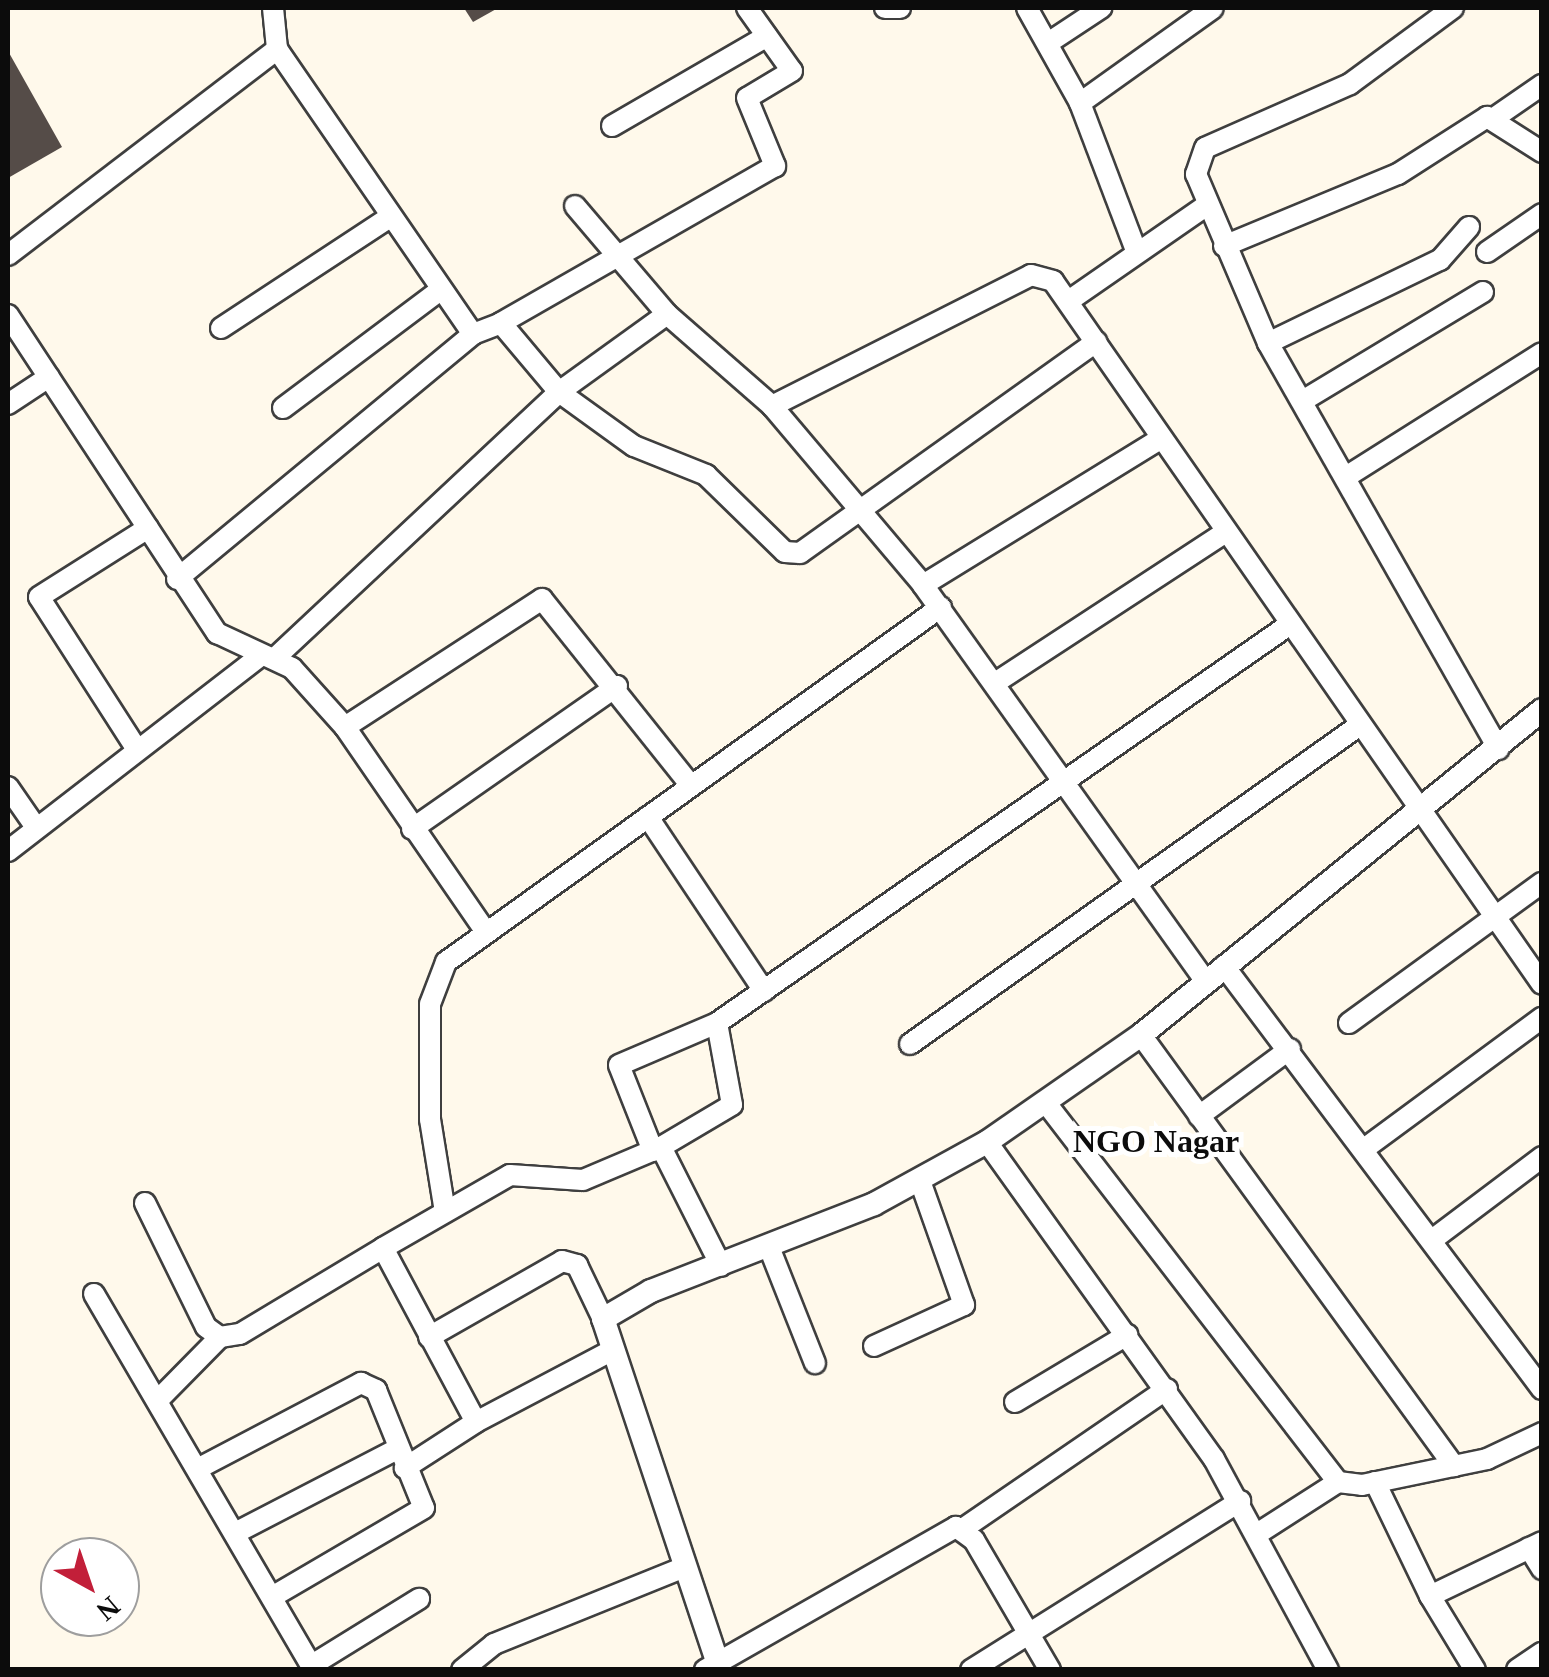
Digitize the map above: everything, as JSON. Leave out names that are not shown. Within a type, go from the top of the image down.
[{"type":"street","points":[[274,8],[278,49],[439,291],[472,334]]},
{"type":"street","points":[[177,579],[472,334],[619,260],[775,166],[747,98],[792,70],[747,8]]},
{"type":"street","points":[[1027,8],[1080,103],[1135,248]]},
{"type":"street","points":[[1048,43],[1101,8]]},
{"type":"street","points":[[1080,103],[1212,8]]},
{"type":"street","points":[[1453,8],[1350,84],[1205,148],[1196,158],[1206,206],[1268,343],[1349,475],[1499,749]]},
{"type":"street","points":[[612,126],[767,36]]},
{"type":"street","points":[[8,255],[278,49]]},
{"type":"street","points":[[1224,246],[1398,174],[1542,84]]},
{"type":"street","points":[[1496,116],[1527,150],[1542,152]]},
{"type":"street","points":[[575,206],[668,314],[772,406],[924,585],[998,682],[1064,781],[1214,973],[1290,1049],[1542,1389]]},
{"type":"street","points":[[1070,300],[1135,248],[1206,206]]},
{"type":"street","points":[[1487,252],[1542,214]]},
{"type":"street","points":[[221,328],[390,218]]},
{"type":"street","points":[[1268,343],[1440,260],[1469,227]]},
{"type":"street","points":[[772,406],[1030,276],[1052,281],[1070,300],[1221,535],[1416,815],[1542,984]]},
{"type":"street","points":[[282,408],[439,291]]},
{"type":"street","points":[[1304,400],[1483,292]]},
{"type":"street","points":[[8,851],[34,826],[136,748],[268,657],[559,392],[668,314]]},
{"type":"street","points":[[8,315],[148,528],[177,579],[228,644],[268,657],[345,727],[484,928]]},
{"type":"street","points":[[501,322],[559,392],[634,446],[706,476],[785,552],[812,549],[1096,342]]},
{"type":"street","points":[[1349,475],[1542,353]]},
{"type":"street","points":[[8,404],[49,378]]},
{"type":"street","points":[[924,585],[1159,440]]},
{"type":"street","points":[[136,748],[39,597],[148,528]]},
{"type":"street","points":[[998,682],[1221,535]]},
{"type":"street","points":[[345,727],[532,600],[551,603],[689,784]]},
{"type":"street","points":[[445,1212],[430,1119],[430,1004],[446,962],[484,928],[648,817],[940,607]]},
{"type":"street","points":[[721,1266],[657,1149],[619,1065],[717,1023],[1286,627]]},
{"type":"street","points":[[412,828],[617,686]]},
{"type":"street","points":[[604,1319],[920,1181],[987,1142],[1141,1035],[1499,749],[1542,710]]},
{"type":"street","points":[[910,1044],[1138,874],[1357,727]]},
{"type":"street","points":[[8,788],[34,826]]},
{"type":"street","points":[[648,817],[764,991]]},
{"type":"street","points":[[1349,1023],[1542,882]]},
{"type":"street","points":[[1364,1149],[1542,1018]]},
{"type":"street","points":[[159,1398],[220,1337],[240,1334],[510,1174],[583,1180],[657,1149],[732,1105],[717,1023]]},
{"type":"street","points":[[1141,1035],[1454,1466]]},
{"type":"street","points":[[1199,1116],[1290,1049]]},
{"type":"street","points":[[1046,1103],[1338,1482]]},
{"type":"street","points":[[987,1142],[1167,1389],[1240,1501],[1328,1670]]},
{"type":"street","points":[[1432,1240],[1542,1157]]},
{"type":"street","points":[[874,1346],[964,1305],[920,1181]]},
{"type":"street","points":[[144,1203],[206,1327],[220,1337]]},
{"type":"street","points":[[769,1246],[815,1363]]},
{"type":"street","points":[[382,1248],[476,1422]]},
{"type":"street","points":[[428,1336],[562,1262],[577,1265],[604,1319],[609,1352],[714,1668],[964,1528],[1167,1389]]},
{"type":"street","points":[[94,1294],[201,1466],[313,1667],[419,1599]]},
{"type":"street","points":[[1015,1402],[1127,1335]]},
{"type":"street","points":[[239,1531],[401,1459],[609,1352]]},
{"type":"street","points":[[201,1466],[361,1383],[376,1390],[401,1459],[424,1502],[418,1515],[276,1596]]},
{"type":"street","points":[[1257,1534],[1338,1482],[1375,1482],[1454,1466],[1542,1434]]},
{"type":"street","points":[[1375,1482],[1430,1596],[1475,1670]]},
{"type":"street","points":[[971,1670],[1240,1501]]},
{"type":"street","points":[[964,1528],[1034,1632],[1050,1670]]},
{"type":"street","points":[[1430,1596],[1535,1545],[1542,1569]]},
{"type":"street","points":[[462,1670],[494,1644],[682,1568]]},
{"type":"street","points":[[1518,1670],[1542,1654]]},
{"type":"building","points":[[464,8],[498,8],[473,22]]},
{"type":"building","points":[[8,51],[62,147],[8,178]]},
{"type":"district","name":"NGO Nagar","points":[[1156,1141]]}]
